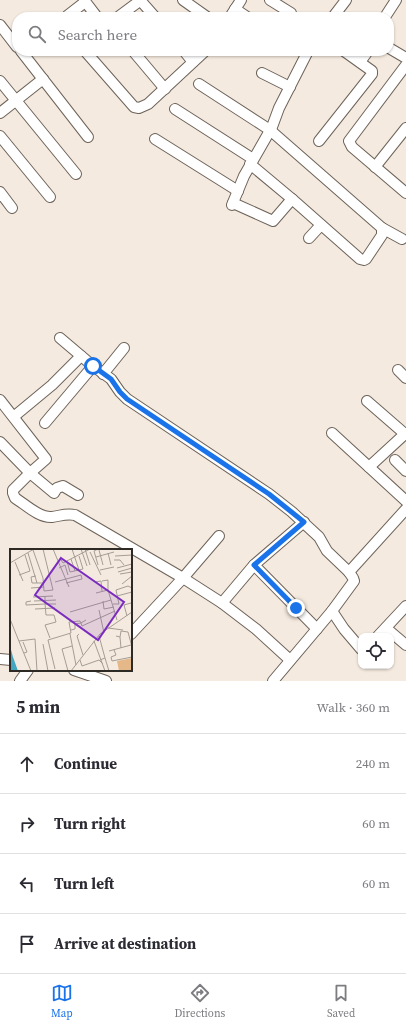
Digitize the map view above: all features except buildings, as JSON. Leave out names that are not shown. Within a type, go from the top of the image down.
[{"type":"street","points":[[183,0],[200,12]]},
{"type":"street","points":[[270,0],[289,12]]},
{"type":"street","points":[[337,12],[346,0]]},
{"type":"street","points":[[388,12],[396,0]]},
{"type":"street","points":[[72,12],[85,1],[93,12]]},
{"type":"street","points":[[124,12],[136,1],[149,12]]},
{"type":"street","points":[[0,25],[12,40]]},
{"type":"street","points":[[394,51],[406,58]]},
{"type":"street","points":[[25,56],[88,137]]},
{"type":"street","points":[[89,56],[134,107],[139,108],[143,107],[165,89],[200,56]]},
{"type":"street","points":[[137,56],[165,89]]},
{"type":"street","points":[[188,56],[193,62]]},
{"type":"street","points":[[292,199],[273,221],[232,204],[244,176],[270,130],[306,56]]},
{"type":"street","points":[[319,141],[372,74],[372,71],[351,56]]},
{"type":"street","points":[[360,62],[364,56]]},
{"type":"street","points":[[405,190],[352,147],[349,141],[406,65]]},
{"type":"street","points":[[262,73],[290,87]]},
{"type":"street","points":[[0,113],[43,79]]},
{"type":"street","points":[[0,81],[76,174]]},
{"type":"street","points":[[199,84],[270,130],[382,228],[402,239]]},
{"type":"street","points":[[175,109],[252,162],[354,254],[362,263],[382,235],[382,228]]},
{"type":"street","points":[[375,167],[406,128]]},
{"type":"street","points":[[0,136],[50,197]]},
{"type":"street","points":[[155,139],[238,191]]},
{"type":"street","points":[[0,192],[12,208]]},
{"type":"street","points":[[309,238],[321,225]]},
{"type":"street","points":[[60,338],[111,379],[127,399],[269,494],[304,522],[319,537],[331,556],[349,572],[353,578],[354,581],[332,611],[273,681]]},
{"type":"street","points":[[103,374],[124,348]]},
{"type":"street","points":[[17,414],[52,385],[81,356]]},
{"type":"street","points":[[45,423],[93,366]]},
{"type":"street","points":[[398,370],[406,378]]},
{"type":"street","points":[[0,400],[46,459],[13,490],[15,498],[40,514],[48,516],[68,514],[75,515],[127,548]]},
{"type":"street","points":[[368,401],[405,434],[369,467]]},
{"type":"street","points":[[332,433],[406,501]]},
{"type":"street","points":[[0,442],[30,473],[54,493],[57,488],[63,486],[78,495]]},
{"type":"street","points":[[395,460],[406,471]]},
{"type":"street","points":[[349,572],[406,509]]},
{"type":"street","points":[[222,603],[254,565],[304,522]]},
{"type":"street","points":[[132,633],[183,578],[219,536]]},
{"type":"street","points":[[132,551],[183,578],[222,603],[256,629],[290,660]]},
{"type":"street","points":[[254,565],[317,629]]},
{"type":"street","points":[[381,633],[406,606]]},
{"type":"street","points":[[332,611],[344,629],[358,645]]},
{"type":"street","points":[[386,628],[406,645]]},
{"type":"street","points":[[0,659],[10,660]]},
{"type":"street","points":[[20,681],[27,671]]},
{"type":"street","points":[[80,671],[93,673],[106,681]]},
{"type":"route","points":[[93,366],[111,379],[127,399],[269,494],[304,522],[254,565],[296,608]]}]
